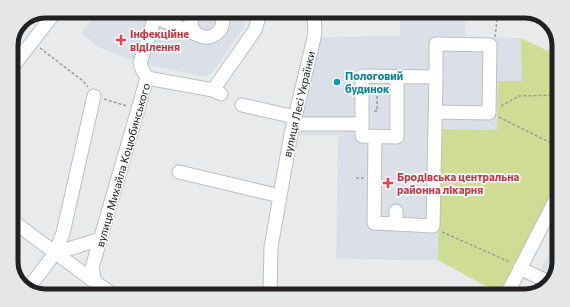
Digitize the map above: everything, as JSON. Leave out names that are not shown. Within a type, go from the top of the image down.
[{"type":"street","points":[[18,60],[51,18]]},
{"type":"street","points":[[147,78],[140,63],[148,18]]},
{"type":"street","points":[[158,18],[200,36],[210,37],[216,35],[220,31],[222,18]]},
{"type":"street","points":[[191,18],[192,28],[200,36]]},
{"type":"street","name":"вулиця Михайла Коцюбинського","points":[[95,282],[92,268],[147,78],[217,92],[255,30],[258,18]]},
{"type":"street","name":"вулиця Лесі Українки","points":[[270,289],[271,247],[294,120],[314,38],[314,18]]},
{"type":"street","points":[[375,136],[374,223],[396,217],[432,226],[436,44],[490,45],[490,113],[435,112]]},
{"type":"street","points":[[397,77],[396,137],[362,136],[362,76],[436,77]]},
{"type":"street","points":[[32,285],[55,253],[63,233],[94,96]]},
{"type":"street","points":[[242,105],[294,120],[362,117]]},
{"type":"street","points":[[180,172],[280,196]]},
{"type":"street","points":[[510,289],[552,207]]},
{"type":"street","points":[[18,225],[105,289]]},
{"type":"street","points":[[55,253],[101,238]]},
{"type":"street","points":[[521,268],[545,280]]},
{"type":"path","points":[[490,45],[495,38],[498,18]]},
{"type":"path","points":[[32,42],[83,81],[94,96],[138,109]]},
{"type":"path","points":[[362,117],[377,111],[378,77]]},
{"type":"path","points":[[490,113],[519,96],[552,95]]},
{"type":"path","points":[[490,113],[552,144]]},
{"type":"path","points":[[432,226],[521,268]]},
{"type":"shaded area","points":[[93,18],[244,18],[245,20],[242,30],[213,72],[205,77],[140,63],[98,47],[81,33]]},
{"type":"shaded area","name":"Бродівська центральна районна лікарня","points":[[400,18],[465,18],[465,37],[521,38],[522,82],[498,82],[498,130],[439,129],[438,260],[336,259],[338,135],[297,135],[318,37],[400,36]]},
{"type":"shaded area","points":[[552,248],[552,262],[549,274],[545,280],[531,288]]},
{"type":"green space","points":[[521,38],[548,51],[552,43],[552,206],[508,289],[491,289],[438,260],[439,129],[497,130],[498,81],[522,81]]},
{"type":"place","name":"Інфекційне віділення","points":[[121,40]]},
{"type":"place","name":"Пологовий будинок","points":[[337,82]]},
{"type":"place","name":"Бродівська центральна районна лікарня","points":[[388,183]]}]
